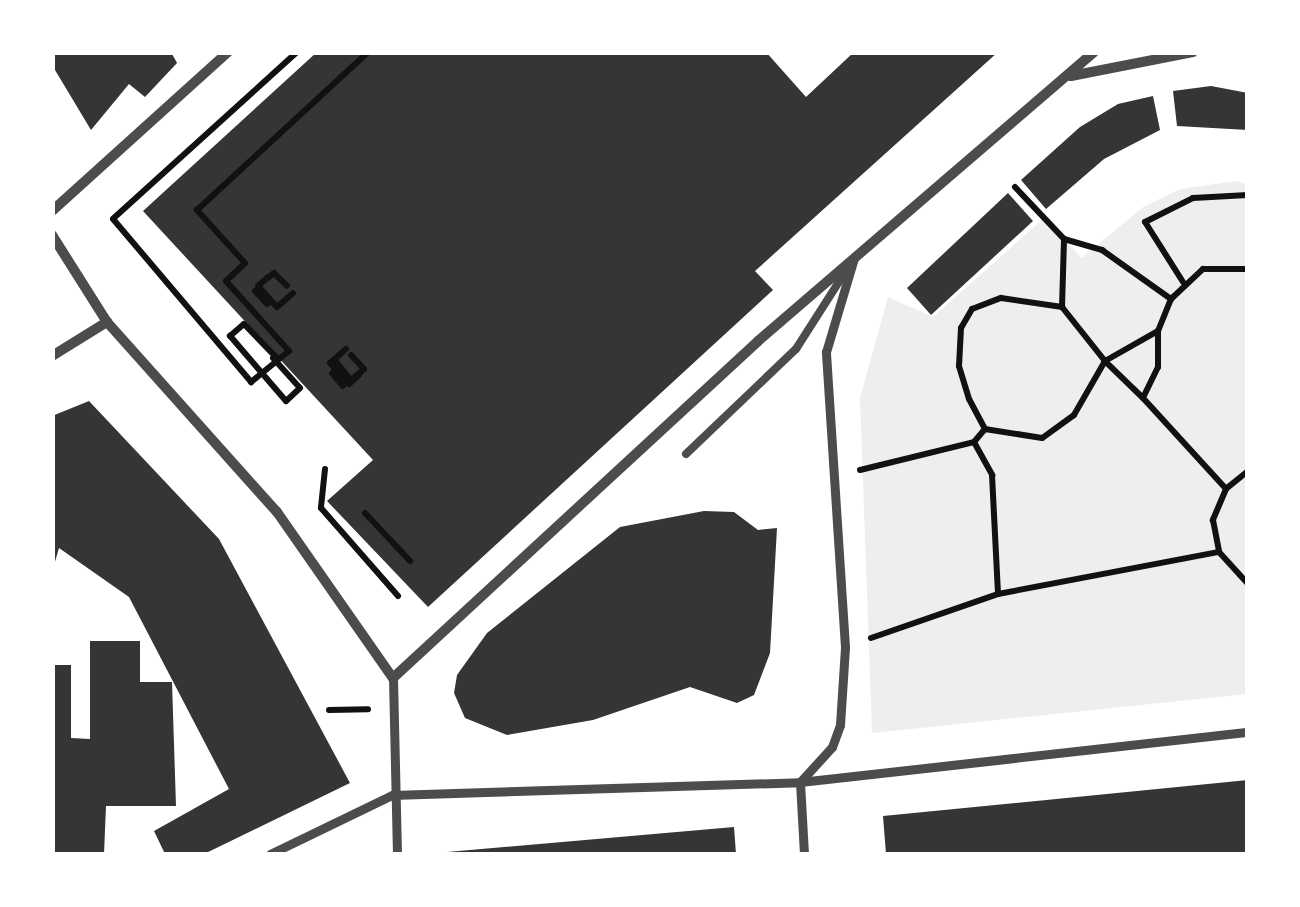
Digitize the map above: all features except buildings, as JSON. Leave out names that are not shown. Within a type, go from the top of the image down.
[{"type":"street","points":[[52,211],[228,52]]},
{"type":"street","points":[[393,678],[854,258],[1094,52]]},
{"type":"street","points":[[1070,76],[1193,52]]},
{"type":"street","points":[[52,236],[107,322],[277,512],[393,678],[396,854]]},
{"type":"street","points":[[804,854],[800,782],[832,747],[840,725],[845,646],[826,352],[854,258]]},
{"type":"street","points":[[52,356],[107,322]]},
{"type":"street","points":[[270,854],[392,795],[800,782],[1248,732]]},
{"type":"lane","points":[[686,454],[796,349],[854,258]]},
{"type":"path","points":[[297,52],[113,220],[251,382],[289,351],[226,281],[245,263],[197,210],[368,52]]},
{"type":"path","points":[[1015,187],[1064,239],[1102,250],[1170,299]]},
{"type":"path","points":[[1183,282],[1145,222],[1193,198],[1248,195]]},
{"type":"path","points":[[1064,239],[1062,307],[1105,361],[1226,489]]},
{"type":"path","points":[[1144,398],[1158,367],[1158,331],[1170,299],[1183,282],[1203,269],[1248,269]]},
{"type":"path","points":[[268,277],[258,286],[278,306],[290,290],[274,273],[262,284],[277,300]]},
{"type":"path","points":[[255,292],[267,304]]},
{"type":"path","points":[[984,429],[959,366],[961,328],[972,309],[1002,298],[1062,307]]},
{"type":"path","points":[[244,324],[300,388],[286,401],[262,373],[230,336],[244,324]]},
{"type":"path","points":[[984,429],[1042,438],[1059,432],[1105,361],[1158,331]]},
{"type":"path","points":[[336,364],[351,380],[364,369],[349,352],[330,363],[349,384],[359,375]]},
{"type":"path","points":[[332,373],[343,386]]},
{"type":"path","points":[[832,477],[974,442],[984,429]]},
{"type":"path","points":[[974,442],[992,474],[998,594]]},
{"type":"path","points":[[325,469],[320,508],[398,596]]},
{"type":"path","points":[[1248,471],[1226,489],[1214,520],[1218,552],[1248,584]]},
{"type":"path","points":[[365,513],[410,560]]},
{"type":"path","points":[[845,646],[998,594],[1218,552]]},
{"type":"path","points":[[329,710],[395,708]]},
{"type":"shaded area","points":[[1236,181],[1247,184],[1247,694],[872,733],[860,398],[888,297],[933,317],[1043,219],[1082,258],[1143,207],[1180,189]]}]
